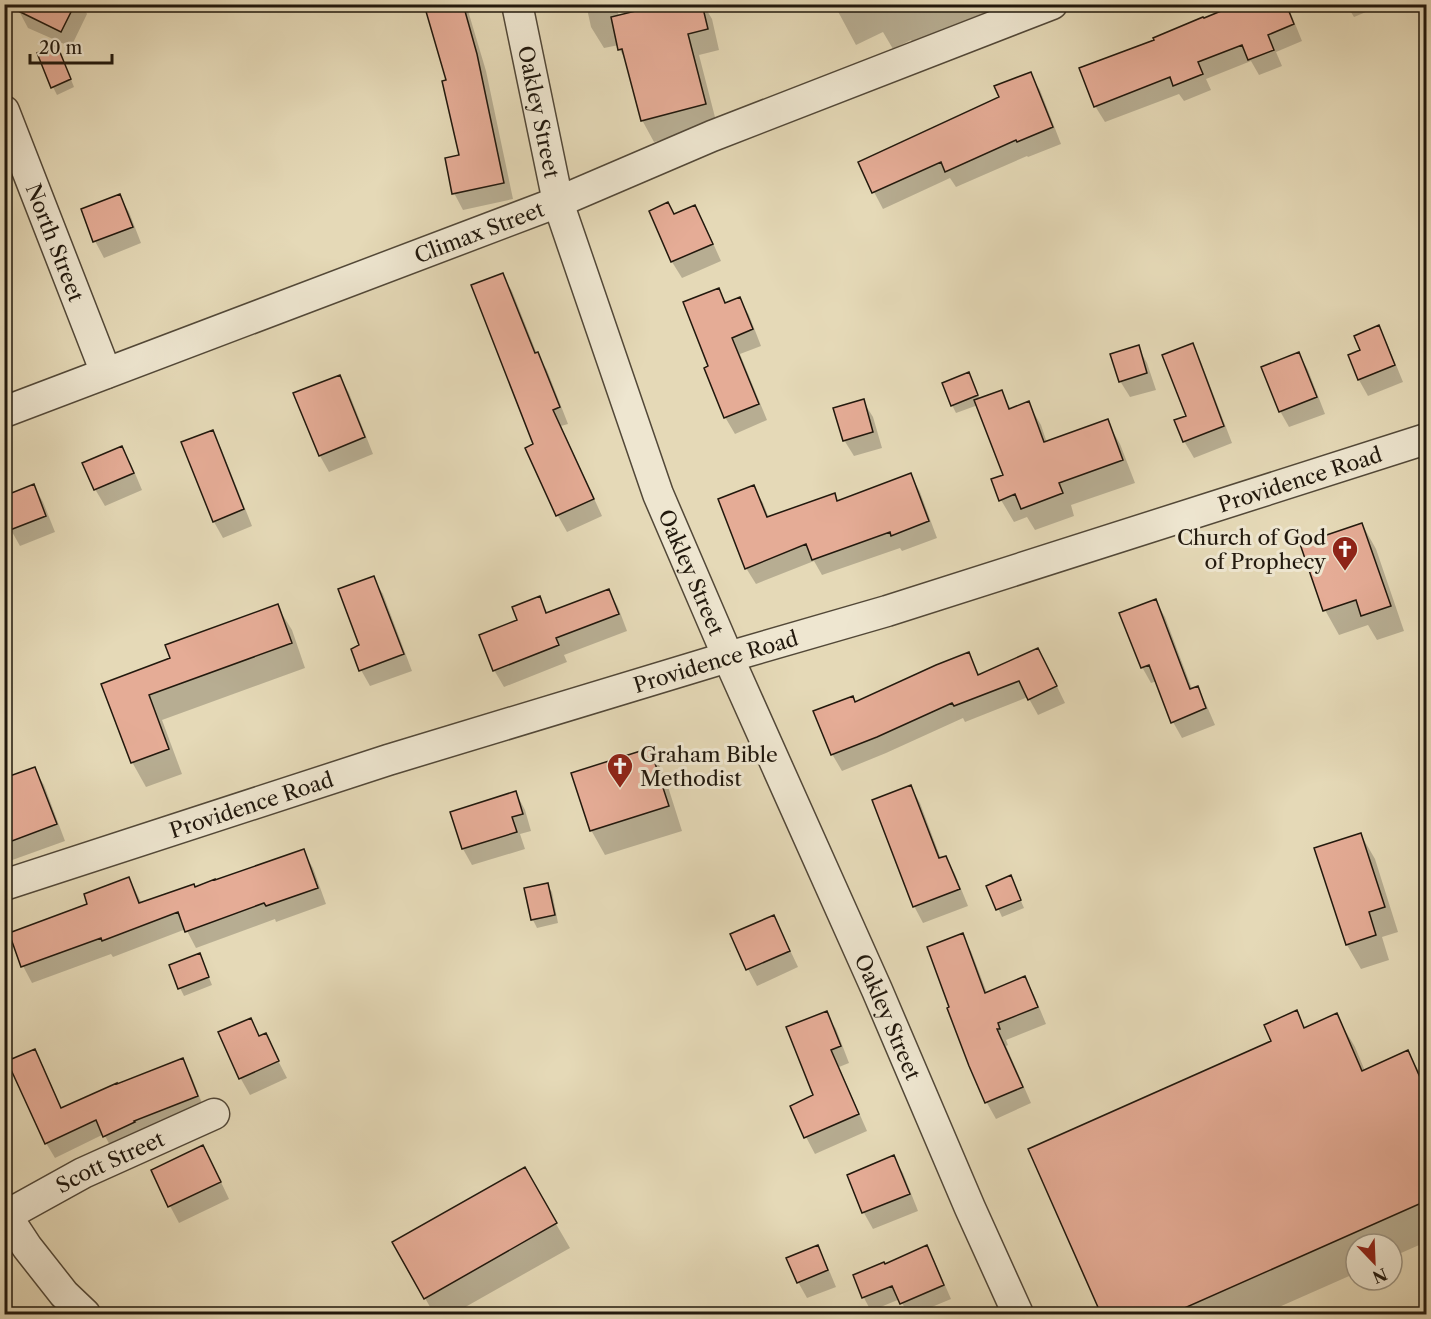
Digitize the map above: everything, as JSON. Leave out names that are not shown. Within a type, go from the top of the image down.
[{"type":"street","name":"Oakley Street","points":[[517,4],[558,202],[658,494],[1018,1314]]},
{"type":"street","name":"Climax Street","points":[[4,412],[558,202],[712,136],[1052,4]]},
{"type":"street","name":"North Street","points":[[4,111],[106,374]]},
{"type":"street","name":"Providence Road","points":[[4,885],[388,760],[887,611],[1426,439]]},
{"type":"street","name":"Scott Street","points":[[5,1214],[83,1173],[214,1114]]},
{"type":"street","points":[[5,1214],[27,1247],[64,1294],[85,1314]]},
{"type":"building","points":[[4,4],[75,4],[61,32]]},
{"type":"building","points":[[437,4],[463,4],[477,54],[504,183],[452,194],[445,158],[459,155],[442,81],[446,80],[425,8]]},
{"type":"building","points":[[664,4],[702,4],[708,29],[688,34],[706,104],[641,121],[622,49],[618,50],[611,17]]},
{"type":"building","points":[[1238,4],[1286,4],[1294,24],[1268,35],[1274,50],[1248,60],[1242,45],[1198,62],[1203,74],[1173,86],[1170,77],[1094,107],[1079,68],[1154,40],[1153,38]]},
{"type":"building","points":[[57,45],[71,79],[51,88],[37,53]]},
{"type":"building","points":[[1031,72],[1053,127],[1017,142],[1016,140],[945,172],[941,162],[872,193],[858,162],[999,97],[994,86]]},
{"type":"building","points":[[120,194],[133,227],[93,242],[81,209]]},
{"type":"building","points":[[668,202],[674,214],[695,205],[713,244],[671,262],[649,211]]},
{"type":"building","points":[[503,273],[535,353],[538,352],[560,407],[553,410],[594,499],[556,516],[525,448],[533,444],[471,285]]},
{"type":"building","points":[[719,288],[725,303],[740,297],[753,329],[732,338],[759,404],[724,418],[704,368],[708,366],[683,302]]},
{"type":"building","points":[[1379,325],[1395,365],[1358,380],[1348,355],[1360,350],[1354,336]]},
{"type":"building","points":[[1193,343],[1224,426],[1183,442],[1174,420],[1186,416],[1162,355]]},
{"type":"building","points":[[1139,345],[1147,373],[1119,382],[1110,354]]},
{"type":"building","points":[[1299,352],[1317,397],[1279,412],[1261,367]]},
{"type":"building","points":[[969,372],[978,395],[951,406],[942,383]]},
{"type":"building","points":[[340,375],[365,437],[319,456],[293,393]]},
{"type":"building","points":[[1002,390],[1009,409],[1029,401],[1044,442],[1108,419],[1123,460],[1059,483],[1063,493],[1021,509],[1015,494],[999,501],[991,479],[1003,475],[974,400]]},
{"type":"building","points":[[864,399],[873,432],[843,441],[833,408]]},
{"type":"building","points":[[213,430],[244,509],[213,522],[181,442]]},
{"type":"building","points":[[122,446],[134,473],[94,490],[82,463]]},
{"type":"building","points":[[911,473],[929,521],[891,536],[890,532],[812,560],[806,544],[745,569],[718,499],[754,485],[767,517],[835,493],[837,501]]},
{"type":"building","points":[[34,484],[46,516],[10,530],[4,517],[4,496]]},
{"type":"building","name":"Church of God of Prophecy","points":[[1362,523],[1391,606],[1361,616],[1356,600],[1323,611],[1300,544]]},
{"type":"building","points":[[374,576],[404,654],[359,671],[351,649],[359,645],[338,589]]},
{"type":"building","points":[[609,589],[619,614],[556,638],[559,645],[493,671],[479,635],[517,620],[512,607],[540,596],[546,613]]},
{"type":"building","points":[[1156,599],[1190,689],[1198,686],[1206,708],[1171,723],[1149,665],[1141,668],[1119,613]]},
{"type":"building","points":[[278,604],[292,643],[149,695],[169,749],[131,763],[101,684],[170,658],[165,645]]},
{"type":"building","points":[[1038,648],[1057,686],[1028,700],[1019,681],[954,706],[952,703],[831,755],[813,711],[853,696],[855,702],[969,652],[978,675]]},
{"type":"building","name":"Graham Bible Methodist","points":[[650,748],[669,806],[590,831],[571,773]]},
{"type":"building","points":[[35,767],[57,824],[4,844],[4,778]]},
{"type":"building","points":[[911,785],[939,858],[946,856],[960,889],[913,907],[872,800]]},
{"type":"building","points":[[516,791],[523,814],[512,817],[517,832],[462,849],[450,812]]},
{"type":"building","points":[[1361,833],[1385,907],[1369,912],[1376,935],[1346,945],[1314,848]]},
{"type":"building","points":[[304,849],[318,888],[266,906],[264,903],[185,932],[178,912],[102,941],[101,938],[21,967],[9,933],[87,904],[84,894],[129,877],[139,903],[194,884],[195,887]]},
{"type":"building","points":[[1011,875],[1021,900],[996,910],[986,886]]},
{"type":"building","points":[[548,883],[555,915],[531,920],[524,888]]},
{"type":"building","points":[[774,915],[790,951],[746,970],[730,934]]},
{"type":"building","points":[[963,933],[985,993],[1025,976],[1038,1007],[998,1023],[1000,1029],[997,1029],[1023,1087],[985,1103],[947,1008],[949,1007],[927,947]]},
{"type":"building","points":[[200,953],[209,977],[178,989],[169,965]]},
{"type":"building","points":[[1297,1010],[1304,1028],[1337,1013],[1362,1071],[1408,1050],[1426,1091],[1426,1201],[1356,1232],[1344,1232],[1344,1237],[1171,1314],[1101,1314],[1028,1149],[1271,1041],[1264,1025]]},
{"type":"building","points":[[827,1011],[841,1046],[831,1050],[859,1114],[804,1138],[790,1106],[813,1095],[786,1027]]},
{"type":"building","points":[[251,1018],[259,1036],[266,1033],[279,1061],[239,1079],[218,1032]]},
{"type":"building","points":[[35,1049],[61,1108],[117,1083],[183,1058],[198,1096],[134,1121],[103,1137],[96,1120],[45,1144],[7,1061]]},
{"type":"building","points":[[203,1145],[221,1182],[168,1207],[151,1170]]},
{"type":"building","points":[[894,1155],[910,1194],[862,1213],[847,1175]]},
{"type":"building","points":[[525,1167],[557,1223],[424,1299],[392,1242]]},
{"type":"building","points":[[818,1245],[828,1270],[797,1283],[786,1258]]},
{"type":"building","points":[[927,1245],[944,1285],[900,1304],[892,1286],[862,1298],[853,1275],[884,1262],[885,1264]]},
{"type":"place","name":"Church of God of Prophecy","points":[[1345,572]]},
{"type":"place","name":"Graham Bible Methodist","points":[[620,789]]}]
